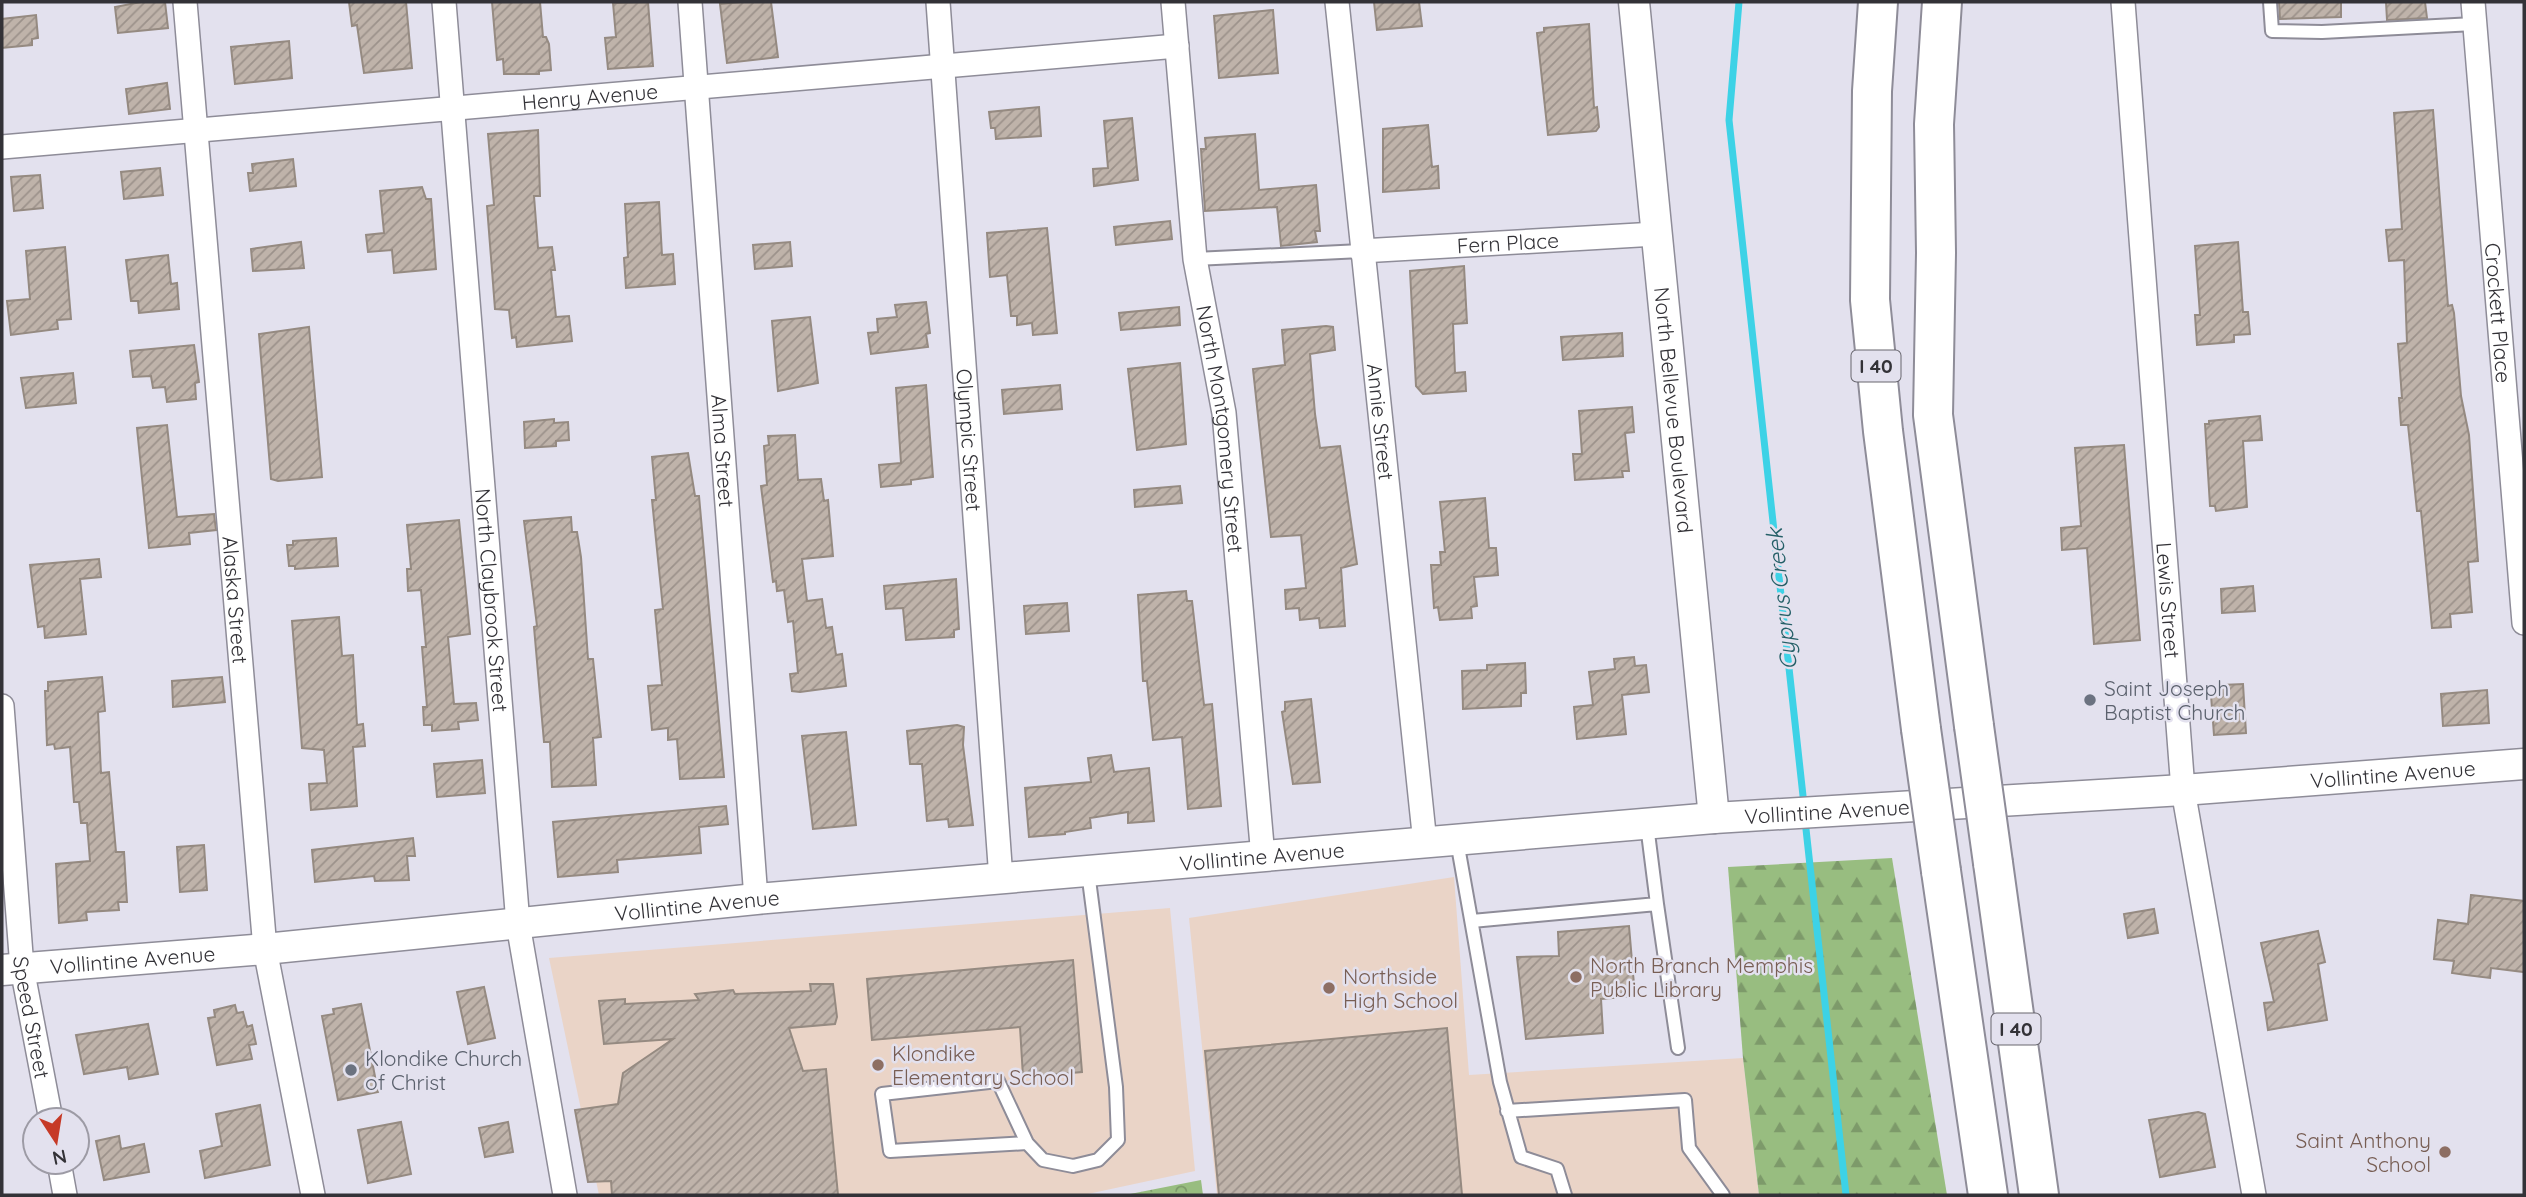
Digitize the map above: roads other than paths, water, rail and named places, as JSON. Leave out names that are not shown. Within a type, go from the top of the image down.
[{"type":"highway","name":"I 40","points":[[1878,2],[1872,92],[1870,300],[1882,431],[1921,729],[1988,1195]]},
{"type":"highway","name":"I 40","points":[[1942,2],[1934,124],[1936,253],[1933,415],[2039,1195]]},
{"type":"street","name":"Alaska Street","points":[[185,2],[265,949],[313,1195]]},
{"type":"street","name":"North Claybrook Street","points":[[444,2],[518,924],[565,1195]]},
{"type":"street","name":"Alma Street","points":[[690,2],[756,899]]},
{"type":"street","name":"Olympic Street","points":[[938,2],[1001,879]]},
{"type":"street","name":"North Montgomery Street","points":[[1173,2],[1195,259],[1224,413],[1263,857]]},
{"type":"street","name":"Annie Street","points":[[1337,2],[1425,842]]},
{"type":"street","name":"North Bellevue Boulevard","points":[[1634,2],[1714,818]]},
{"type":"street","name":"Lewis Street","points":[[2123,2],[2183,790],[2254,1195]]},
{"type":"street","name":"Crockett Place","points":[[2473,13],[2524,623]]},
{"type":"street","name":"Henry Avenue","points":[[2,146],[1177,46]]},
{"type":"street","name":"Fern Place","points":[[1361,251],[1656,234]]},
{"type":"street","name":"Speed Street","points":[[2,706],[12,969],[47,1106]]},
{"type":"street","name":"Vollintine Avenue","points":[[12,969],[265,949],[756,899],[1714,818],[2183,790],[2524,764]]},
{"type":"street","points":[[62,1176],[65,1195]]},
{"type":"lane","points":[[2270,2],[2272,31],[2322,32],[2473,13]]},
{"type":"lane","points":[[1195,259],[1361,251]]},
{"type":"lane","points":[[1647,825],[1678,1048]]},
{"type":"lane","points":[[1457,840],[1507,1111],[1521,1157],[1557,1169],[1565,1195]]},
{"type":"lane","points":[[1027,1143],[890,1151],[882,1094],[998,1081],[1027,1143],[1043,1160],[1073,1166],[1098,1160],[1118,1140],[1116,1087],[1088,871]]},
{"type":"lane","points":[[1472,921],[1657,904]]},
{"type":"lane","points":[[1507,1111],[1685,1100],[1689,1148],[1723,1195]]},
{"type":"waterway","name":"Cyprus Creek","points":[[1739,2],[1729,120],[1804,805]]},
{"type":"waterway","name":"Cyprus Creek","points":[[1805,820],[1846,1195]]},
{"type":"place","name":"Saint Joseph Baptist Church","points":[[2090,700]]},
{"type":"place","name":"North Branch Memphis Public Library","points":[[1576,977]]},
{"type":"place","name":"Northside High School","points":[[1329,988]]},
{"type":"place","name":"Klondike Elementary School","points":[[878,1065]]},
{"type":"place","name":"Klondike Church of Christ","points":[[351,1070]]},
{"type":"place","name":"Saint Anthony School","points":[[2445,1152]]}]
